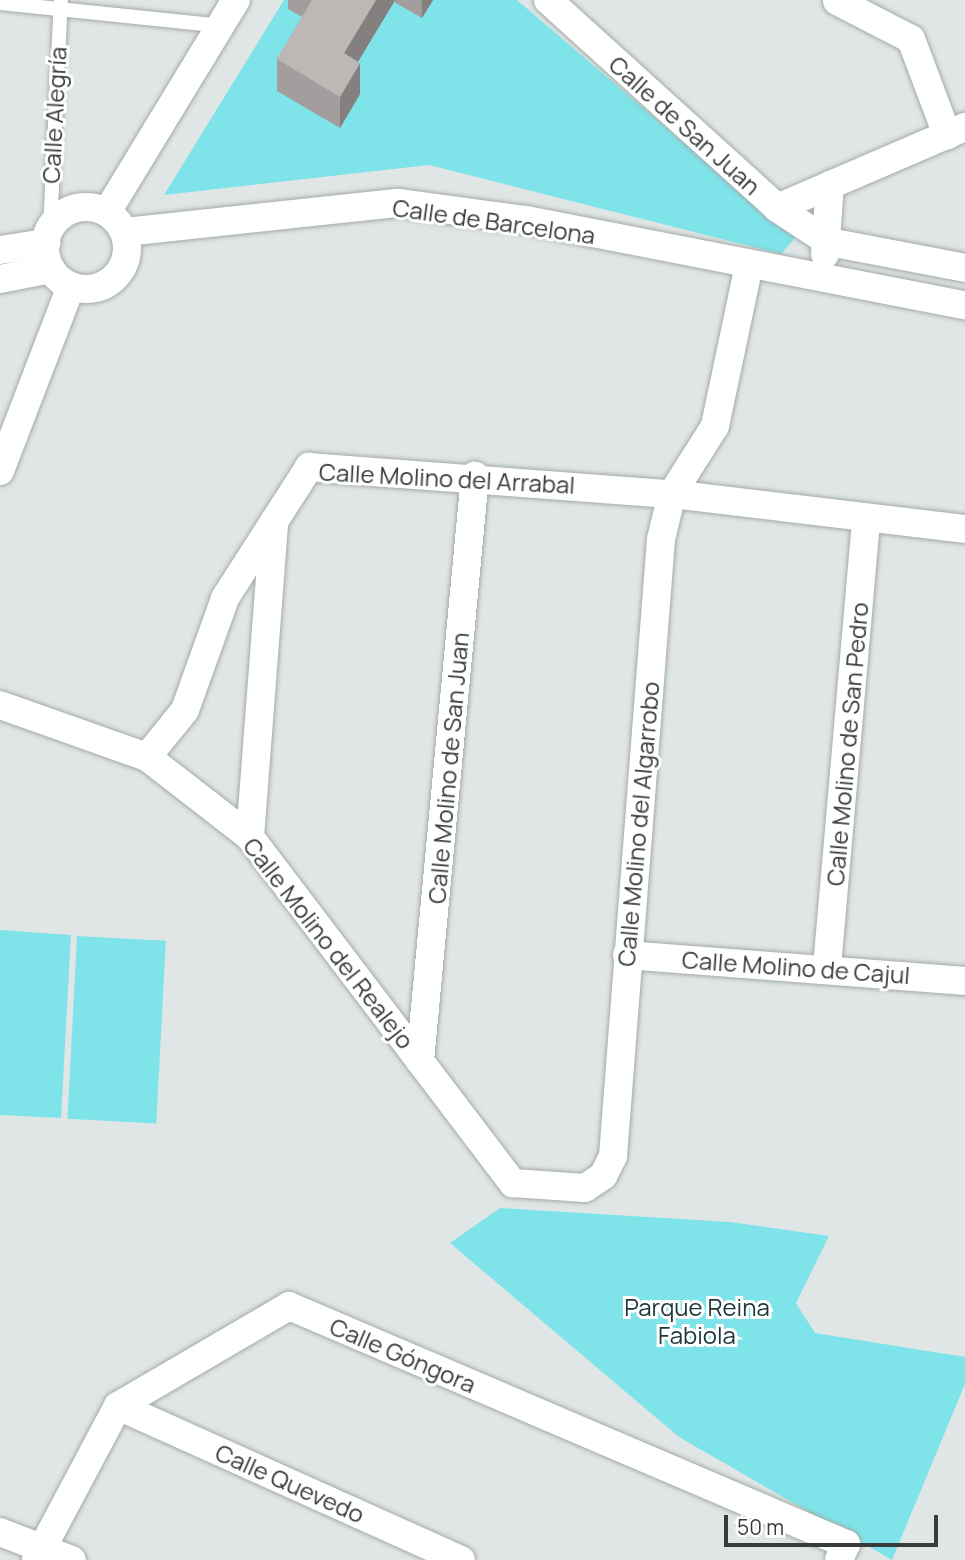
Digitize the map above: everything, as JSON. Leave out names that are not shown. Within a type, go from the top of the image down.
[{"type":"street","points":[[34,253],[97,287],[120,272],[116,222],[236,0]]},
{"type":"street","name":"Calle de San Juan","points":[[548,0],[776,208],[829,243]]},
{"type":"street","points":[[776,208],[956,131],[911,38],[837,1]]},
{"type":"street","points":[[819,277],[829,243],[825,206],[830,185]]},
{"type":"street","name":"Calle de Barcelona","points":[[34,253],[80,207],[116,222],[398,203],[526,220],[965,305]]},
{"type":"street","points":[[829,243],[965,268]]},
{"type":"street","points":[[0,279],[34,253]]},
{"type":"street","points":[[0,471],[34,253]]},
{"type":"street","points":[[672,494],[715,426],[749,264]]},
{"type":"street","name":"Calle Molino del Arrabal","points":[[147,757],[185,710],[225,598],[274,516],[309,467],[475,476],[672,494],[866,521],[965,529]]},
{"type":"street","name":"Calle Molino de San Juan","points":[[420,1061],[475,476]]},
{"type":"street","name":"Calle Molino del Algarrobo","points":[[613,1156],[662,539],[672,494]]},
{"type":"street","points":[[250,837],[274,516]]},
{"type":"street","name":"Calle Molino de San Pedro","points":[[827,967],[866,521]]},
{"type":"street","name":"Calle Molino del Realejo","points":[[0,705],[147,757],[250,837],[513,1183],[585,1188],[603,1176],[613,1156]]},
{"type":"street","name":"Calle Molino de Cajul","points":[[627,955],[827,967],[965,981]]},
{"type":"street","name":"Calle Góngora","points":[[118,1406],[289,1306],[842,1552]]},
{"type":"street","points":[[39,1553],[118,1406]]},
{"type":"street","name":"Calle Quevedo","points":[[118,1406],[461,1560]]},
{"type":"street","points":[[0,1532],[39,1553],[72,1560]]},
{"type":"lane","points":[[0,3],[61,4],[221,26]]},
{"type":"lane","name":"Calle Alegría","points":[[34,253],[61,4]]},
{"type":"green space","points":[[284,0],[517,0],[795,238],[781,254],[429,165],[164,195]]},
{"type":"green space","points":[[0,930],[71,935],[61,1118],[0,1115]]},
{"type":"green space","points":[[77,936],[166,941],[156,1123],[67,1119]]},
{"type":"green space","name":"Parque Reina Fabiola","points":[[500,1208],[730,1222],[829,1236],[796,1303],[815,1333],[965,1357],[965,1384],[892,1560],[679,1437],[450,1243]]},
{"type":"building","points":[[312,0],[376,0],[344,53],[360,63],[340,97],[277,59]]}]
